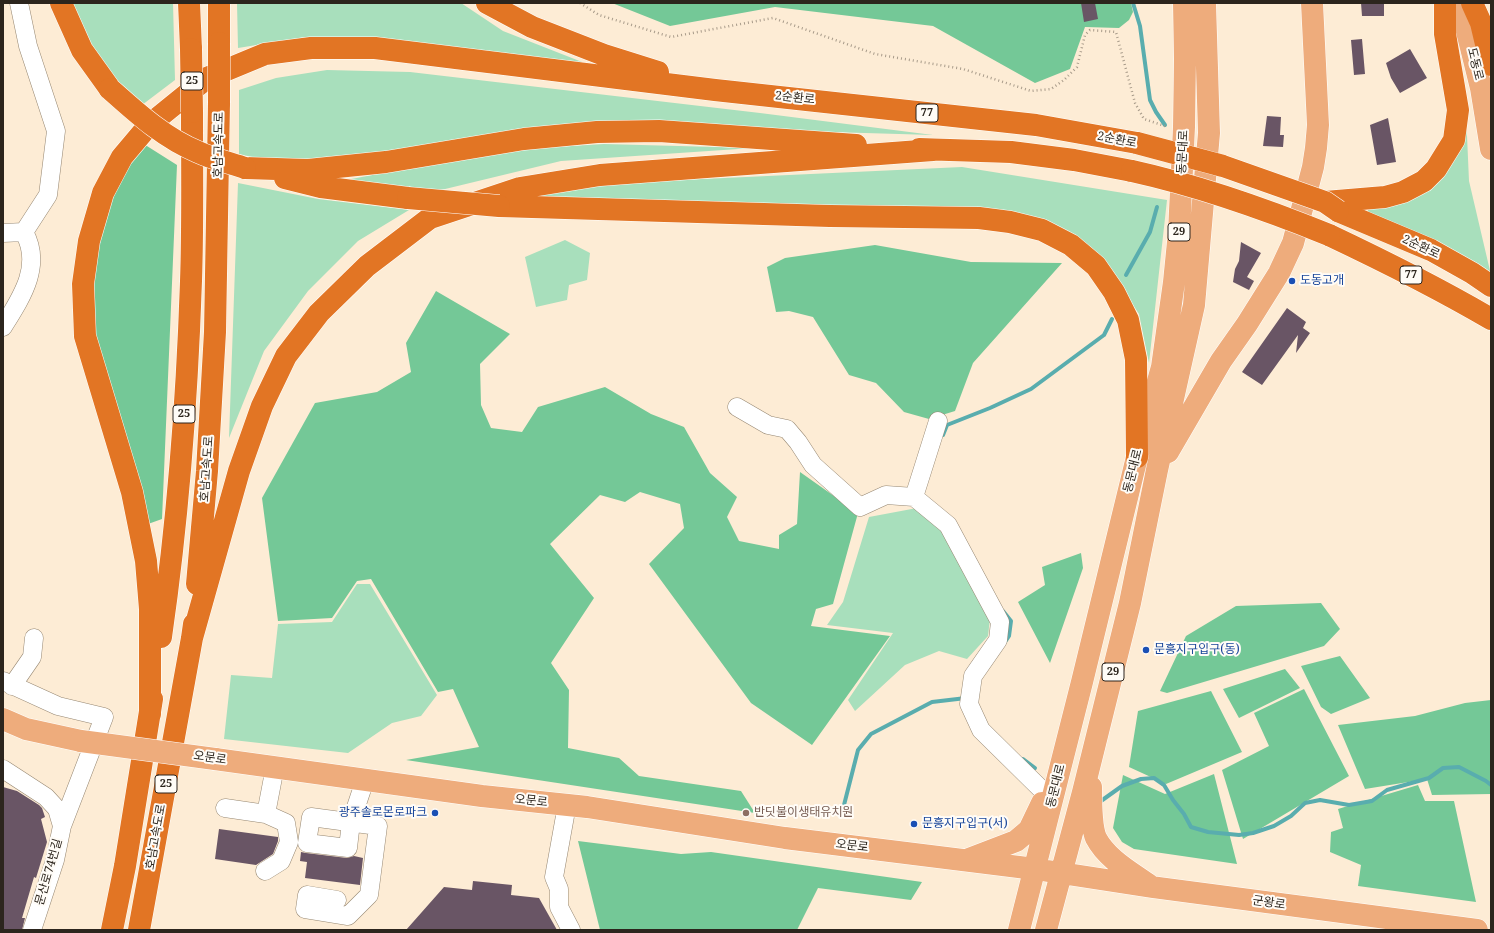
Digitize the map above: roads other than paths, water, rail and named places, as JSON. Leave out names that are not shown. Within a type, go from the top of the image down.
[{"type":"highway","points":[[61,3],[82,50],[110,89],[143,119],[173,139],[198,152],[245,168],[321,187],[408,198],[499,206],[822,216],[979,218],[1010,222],[1042,230],[1072,246],[1096,266],[1114,292],[1128,320],[1136,359],[1136,457]]},
{"type":"highway","name":"25","points":[[112,930],[125,866],[150,714],[171,571],[181,463],[191,281],[192,112],[189,3]]},
{"type":"highway","name":"호남고속도로","points":[[139,930],[192,638],[207,472],[216,332],[219,103],[218,3]]},
{"type":"highway","points":[[487,3],[532,27],[604,55],[715,90]]},
{"type":"highway","points":[[1335,204],[1385,197],[1402,192],[1424,181],[1436,168],[1454,140],[1458,110],[1444,34],[1445,3]]},
{"type":"highway","points":[[1472,3],[1481,24],[1491,65]]},
{"type":"highway","points":[[150,714],[150,609],[146,561],[132,492],[85,336],[83,284],[89,242],[103,193],[122,158],[149,125],[207,78],[265,54],[310,48],[375,48],[715,90]]},
{"type":"highway","name":"2순환로","points":[[715,90],[1036,125],[1137,143],[1223,166],[1335,204],[1431,250],[1472,273],[1491,286]]},
{"type":"highway","points":[[245,168],[323,169],[386,162],[524,139],[597,132],[659,131],[934,150]]},
{"type":"highway","points":[[192,638],[239,471],[262,406],[286,356],[319,313],[367,266],[430,218],[520,188],[600,175],[934,150]]},
{"type":"highway","name":"77","points":[[934,150],[1011,152],[1074,160],[1166,178],[1217,193],[1278,214],[1329,235],[1397,267],[1491,318]]},
{"type":"main road","name":"동문대로","points":[[1019,930],[1062,764],[1136,457],[1162,367],[1179,232],[1184,133],[1184,3]]},
{"type":"main road","name":"동문대로","points":[[1046,930],[1130,603],[1157,470],[1195,298],[1209,133],[1206,3]]},
{"type":"main road","name":"동문대로","points":[[1157,470],[1221,361],[1247,324],[1279,273],[1293,243],[1313,167],[1318,125],[1312,3]]},
{"type":"main road","name":"도동로","points":[[1460,3],[1481,88],[1491,149]]},
{"type":"main road","name":"오문로","points":[[3,720],[26,729],[81,741],[482,796],[567,805],[785,838],[1061,873]]},
{"type":"main road","points":[[1091,758],[1091,811],[1096,838],[1111,857],[1152,887]]},
{"type":"main road","points":[[966,860],[1016,842],[1029,830],[1062,764]]},
{"type":"main road","name":"군왕로","points":[[1061,873],[1152,887],[1477,930]]},
{"type":"street","points":[[19,3],[28,46],[56,131],[48,195],[24,232]]},
{"type":"street","points":[[3,233],[24,232]]},
{"type":"street","points":[[3,327],[16,306],[29,278],[32,264],[31,250],[24,232]]},
{"type":"street","points":[[737,407],[768,425],[787,429],[798,442],[813,465],[860,507],[886,496],[914,497],[948,525],[1000,622],[998,640],[973,676],[969,704],[981,730],[1046,794]]},
{"type":"street","points":[[914,497],[938,421]]},
{"type":"street","points":[[34,638],[32,657],[7,684],[58,706],[104,717],[62,826]]},
{"type":"street","points":[[266,814],[275,767]]},
{"type":"street","name":"문산로74번길","points":[[3,769],[46,797],[57,809],[62,826],[55,860],[32,930]]},
{"type":"street","points":[[337,900],[307,895],[305,909],[348,916],[369,895],[378,826],[351,822],[365,780]]},
{"type":"street","points":[[567,805],[554,877],[559,889],[559,907],[571,930]]},
{"type":"street","points":[[225,808],[266,814],[286,824],[289,842],[281,861],[264,871]]},
{"type":"waterway","points":[[1133,3],[1140,26],[1150,100],[1165,125]]},
{"type":"waterway","points":[[1126,275],[1150,232],[1157,207]]},
{"type":"waterway","points":[[943,435],[947,425],[990,408],[1031,389],[1104,335],[1112,319]]},
{"type":"waterway","points":[[1003,611],[1011,621],[1009,636],[1005,642]]},
{"type":"waterway","points":[[844,805],[858,750],[871,734],[932,702],[966,698]]},
{"type":"waterway","points":[[1023,759],[1035,768]]},
{"type":"waterway","points":[[1101,801],[1122,786],[1141,779],[1154,778],[1164,785],[1191,827],[1208,832],[1239,835],[1253,833],[1274,826],[1291,816],[1305,803],[1320,800],[1349,805],[1372,801],[1387,790],[1429,778],[1443,768],[1459,767],[1491,785]]},
{"type":"place","name":"도동고개","points":[[1292,281]]},
{"type":"place","name":"문흥지구입구(동)","points":[[1146,650]]},
{"type":"place","name":"광주솔로몬로파크","points":[[435,813]]},
{"type":"place","name":"반딧불이생태유치원","points":[[746,813]]},
{"type":"place","name":"문흥지구입구(서)","points":[[914,824]]}]
